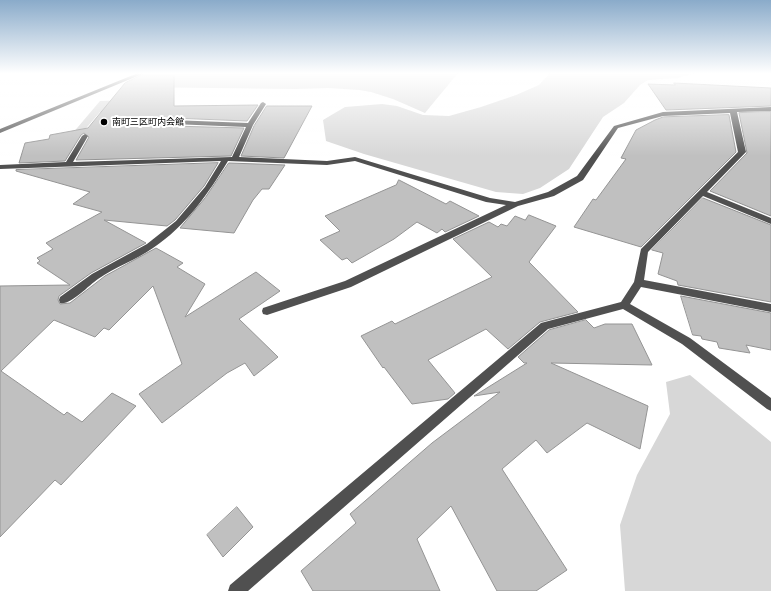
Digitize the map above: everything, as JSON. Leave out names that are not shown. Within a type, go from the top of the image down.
[{"type":"street","points":[[0,131],[75,101]]},
{"type":"street","points":[[64,300],[96,276],[150,246],[179,223],[231,159],[263,104]]},
{"type":"street","points":[[267,311],[348,284],[515,204],[551,194],[580,178],[616,128],[663,114],[771,109]]},
{"type":"street","points":[[236,591],[545,326],[624,305],[639,283],[644,251],[704,193],[742,152],[733,110]]},
{"type":"street","points":[[172,122],[250,125]]},
{"type":"street","points":[[68,165],[86,136]]},
{"type":"street","points":[[1,168],[231,159],[327,163],[355,159],[489,200],[515,204]]},
{"type":"street","points":[[704,193],[771,221]]},
{"type":"street","points":[[639,283],[771,308]]},
{"type":"street","points":[[624,305],[686,341],[771,405]]},
{"type":"shaded area","points":[[100,101],[133,101],[125,111],[100,112],[82,133],[72,134]]},
{"type":"shaded area","points":[[397,101],[435,101],[425,113]]},
{"type":"shaded area","points":[[500,101],[626,101],[603,117],[569,169],[540,188],[523,194],[496,192],[364,154],[326,141],[323,120],[345,107],[382,104],[397,106],[423,115],[449,116]]},
{"type":"shaded area","points":[[690,375],[771,442],[771,591],[625,591],[620,525],[637,475],[670,414],[666,382]]},
{"type":"building","points":[[111,101],[174,101],[174,106],[258,105],[247,121],[172,118],[168,122],[172,126],[244,128],[231,156],[76,160],[89,137],[84,133],[81,135],[65,161],[19,163],[25,143],[49,139],[50,135],[88,128]]},
{"type":"building","points":[[659,101],[771,101],[771,106],[666,110]]},
{"type":"building","points":[[267,106],[312,106],[284,158],[241,156],[254,126]]},
{"type":"building","points":[[771,112],[771,216],[710,191],[747,153],[739,113]]},
{"type":"building","points":[[729,115],[736,152],[641,247],[574,227],[593,199],[596,200],[626,159],[621,158],[636,130],[663,117]]},
{"type":"building","points":[[218,163],[204,186],[175,220],[167,226],[104,220],[146,243],[91,273],[59,296],[58,300],[60,304],[70,303],[105,276],[156,248],[183,263],[177,267],[205,284],[185,317],[256,272],[280,291],[239,319],[278,357],[254,376],[245,363],[227,373],[162,423],[139,394],[182,364],[153,286],[109,330],[104,328],[95,337],[54,320],[1,371],[64,415],[67,412],[82,422],[112,393],[136,406],[61,485],[55,480],[0,537],[0,286],[70,285],[37,263],[40,261],[37,258],[53,249],[46,243],[102,212],[73,204],[90,192],[16,170]]},
{"type":"building","points":[[229,163],[285,165],[269,189],[262,189],[253,200],[234,233],[180,228],[205,198]]},
{"type":"building","points":[[399,180],[446,204],[450,201],[479,216],[445,232],[442,229],[437,233],[417,222],[394,239],[352,263],[347,258],[342,260],[320,240],[340,231],[325,216],[396,185]]},
{"type":"building","points":[[703,198],[771,225],[771,302],[678,285],[677,281],[658,274],[663,253],[652,250]]},
{"type":"building","points":[[529,215],[556,226],[529,262],[578,312],[540,322],[508,349],[486,329],[428,360],[455,393],[448,399],[412,404],[384,367],[383,368],[361,336],[392,321],[395,324],[492,277],[453,239],[489,222],[498,227],[501,224],[507,226],[515,216],[525,220]]},
{"type":"building","points":[[681,296],[771,313],[771,350],[746,345],[750,353],[719,348],[717,342],[702,339],[701,336],[693,335]]},
{"type":"building","points":[[586,320],[594,328],[605,324],[632,324],[652,365],[551,363],[648,406],[640,449],[587,423],[547,453],[536,440],[502,469],[567,570],[536,591],[497,591],[451,506],[417,539],[440,591],[313,591],[301,571],[356,523],[350,514],[432,443],[500,392],[474,396],[527,363],[524,363],[518,357],[549,330]]},
{"type":"building","points":[[237,507],[253,527],[223,557],[207,535]]},
{"type":"place","name":"南町三区町内会館","points":[[104,122]]}]
